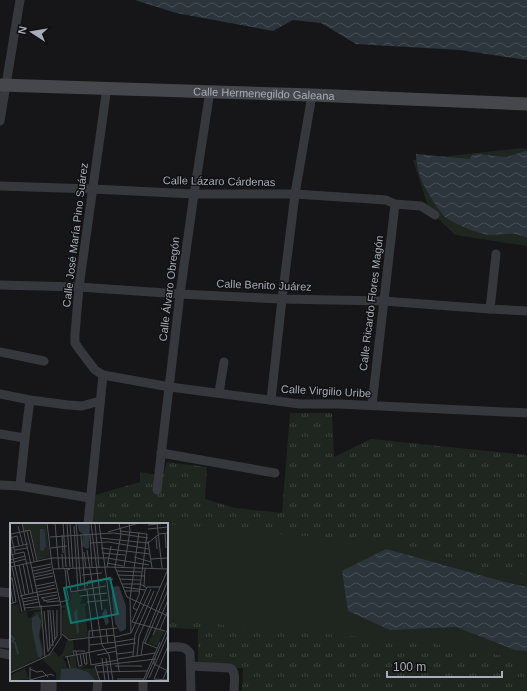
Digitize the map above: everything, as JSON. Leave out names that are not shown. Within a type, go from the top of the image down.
[{"type":"street","points":[[0,121],[3,85],[20,0]]},
{"type":"street","name":"Calle Hermenegildo Galeana","points":[[3,85],[210,91],[527,104]]},
{"type":"street","name":"Calle José María Pino Suárez","points":[[103,375],[95,370],[79,349],[75,343],[75,334],[79,287],[108,88]]},
{"type":"street","name":"Calle Álvaro Obregón","points":[[157,490],[180,294],[210,91]]},
{"type":"street","points":[[271,400],[295,194],[312,95]]},
{"type":"street","name":"Calle Lázaro Cárdenas","points":[[0,186],[194,194],[295,194],[386,200],[395,204],[421,206],[435,215]]},
{"type":"street","name":"Calle Ricardo Flores Magón","points":[[372,405],[395,204]]},
{"type":"street","points":[[490,309],[496,254]]},
{"type":"street","name":"Calle Benito Juárez","points":[[0,285],[79,287],[282,299],[383,301],[527,311]]},
{"type":"street","points":[[0,352],[44,360]]},
{"type":"street","points":[[219,393],[224,362]]},
{"type":"street","points":[[88,523],[103,375]]},
{"type":"street","name":"Calle Virgilio Uribe","points":[[103,375],[170,387],[300,404],[372,405],[527,413]]},
{"type":"street","points":[[0,394],[30,400],[82,406],[100,401]]},
{"type":"street","points":[[20,486],[30,400]]},
{"type":"street","points":[[0,434],[25,438]]},
{"type":"street","points":[[161,453],[275,473]]},
{"type":"street","points":[[0,485],[20,486],[90,498]]},
{"type":"street","points":[[0,643],[10,644]]},
{"type":"street","points":[[168,646],[188,649],[190,653],[191,666],[191,691]]},
{"type":"street","points":[[0,653],[10,655]]},
{"type":"street","points":[[191,666],[230,668],[234,672],[234,691]]},
{"type":"street","points":[[97,691],[98,681]]},
{"type":"green space","points":[[521,148],[527,149],[527,246],[455,235],[429,210],[413,160]]},
{"type":"green space","points":[[290,413],[332,413],[334,457],[371,439],[527,455],[527,691],[242,691],[243,668],[198,668],[198,629],[168,628],[168,523],[92,523],[95,495],[140,482],[140,472],[163,476],[167,462],[207,467],[205,499],[235,508],[282,513]]},
{"type":"green space","points":[[109,519],[155,523],[100,523],[102,520]]},
{"type":"green space","points":[[168,524],[398,544],[469,565],[527,575],[527,660],[429,643],[168,620]]},
{"type":"water","points":[[135,0],[527,0],[527,60],[460,50],[356,44],[321,23],[293,20],[273,31],[176,13]]},
{"type":"water","points":[[527,151],[527,237],[515,234],[490,235],[479,233],[445,217],[429,195],[420,175],[416,161],[416,154],[470,159],[471,156],[477,154],[507,157]]},
{"type":"water","points":[[386,549],[527,587],[527,651],[515,650],[456,627],[390,630],[348,611],[342,571]]}]
